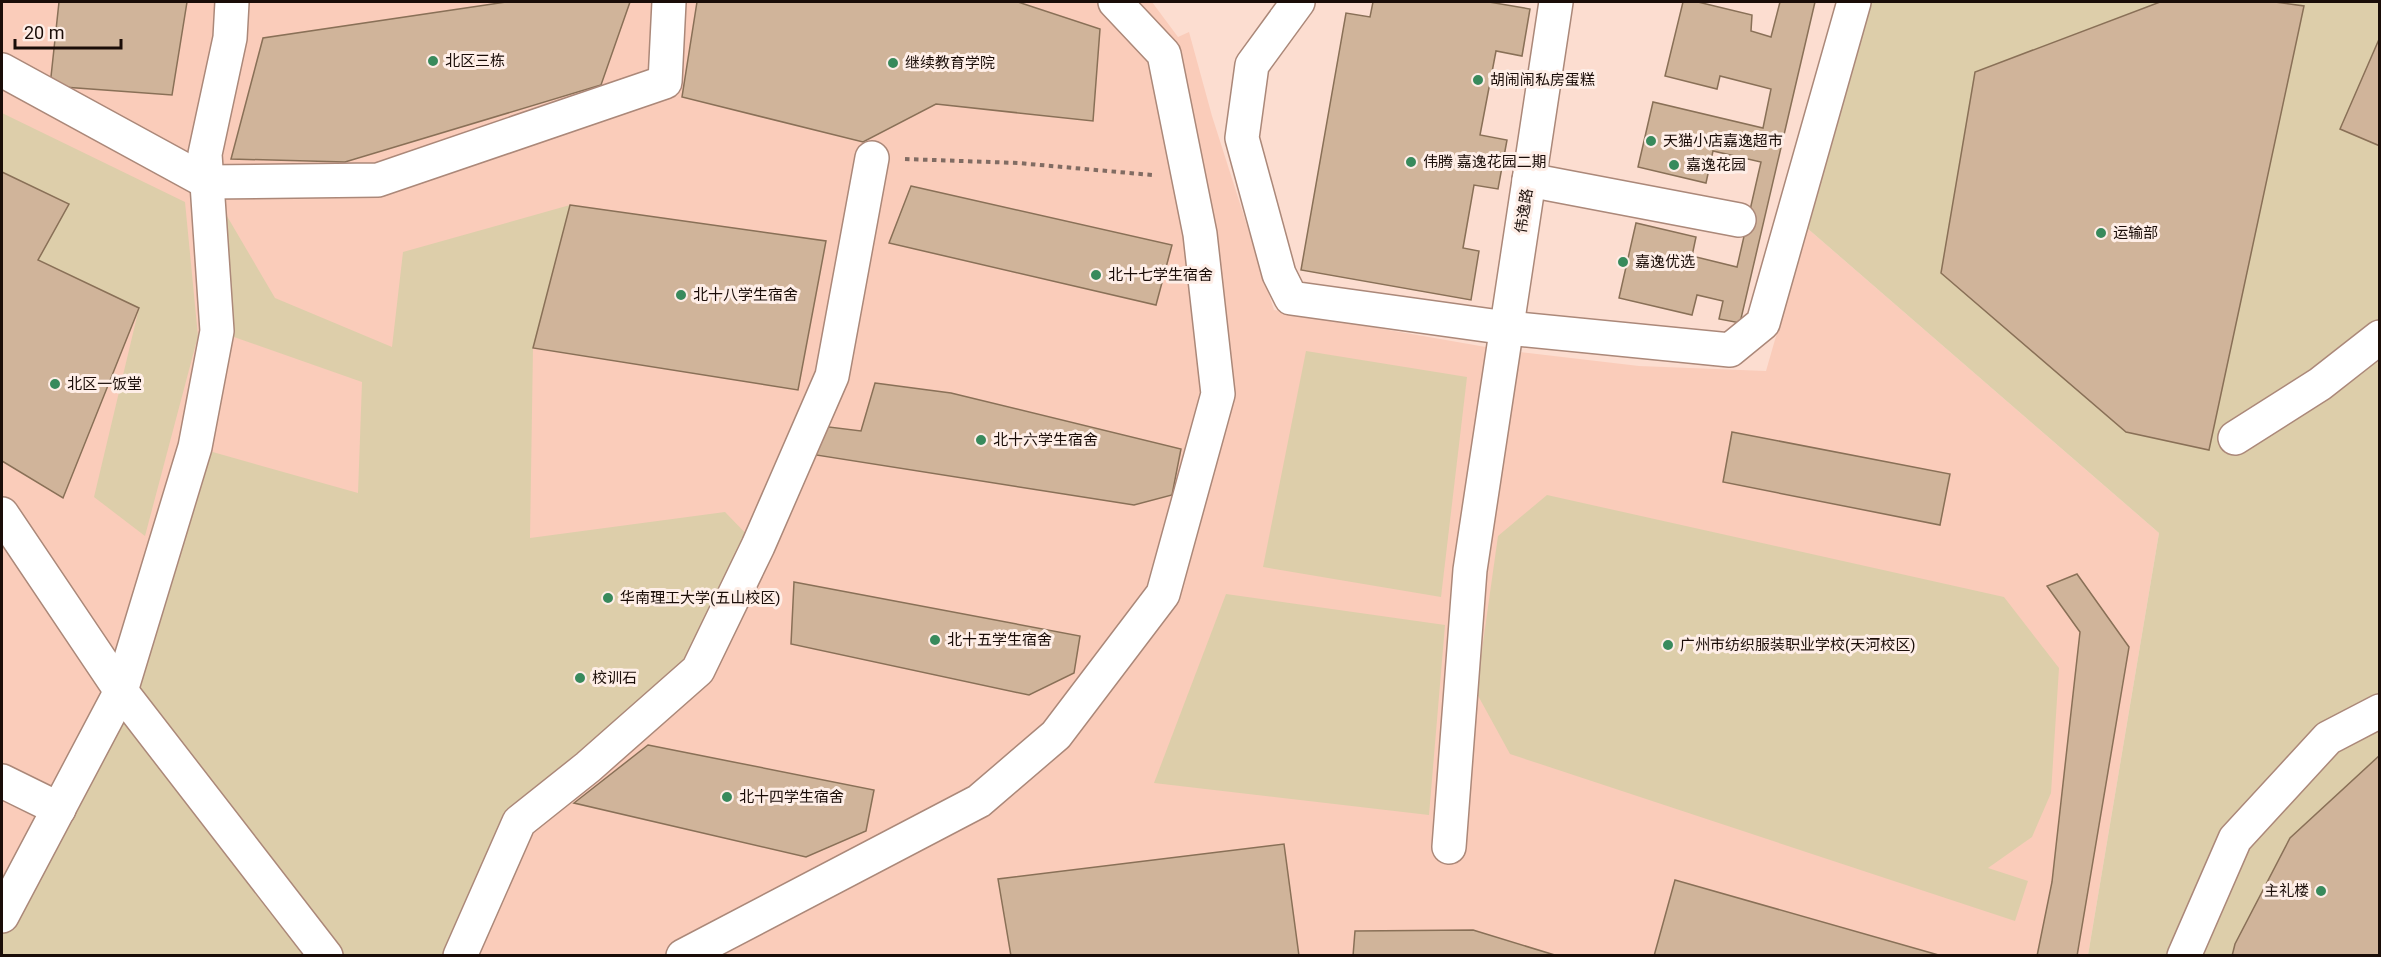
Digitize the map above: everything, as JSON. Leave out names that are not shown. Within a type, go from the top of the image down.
[{"type":"street","points":[[2,916],[121,691],[195,447],[217,330],[205,154],[230,38],[232,2]]},
{"type":"street","points":[[2,70],[207,182],[378,180],[665,82],[669,2]]},
{"type":"street","points":[[683,956],[979,801],[1056,735],[1163,594],[1218,394],[1200,234],[1164,54],[1115,2]]},
{"type":"street","points":[[1298,2],[1252,66],[1242,138],[1279,274],[1291,297],[1505,339],[1730,350],[1763,322],[1854,2]]},
{"type":"street","name":"伟逸路","points":[[1449,847],[1470,570],[1556,2]]},
{"type":"street","points":[[460,956],[519,822],[588,767],[698,670],[758,546],[832,376],[872,158]]},
{"type":"street","points":[[1529,180],[1739,220]]},
{"type":"street","points":[[2235,438],[2320,384],[2379,337]]},
{"type":"street","points":[[2,514],[121,691],[326,956]]},
{"type":"street","points":[[2184,956],[2235,839],[2328,738],[2379,711]]},
{"type":"street","points":[[2,781],[59,809]]},
{"type":"path","points":[[872,158],[1018,163],[1190,179]]},
{"type":"shaded area","name":"华南理工大学(五山校区)","points":[[2,2],[1152,2],[1178,37],[1189,32],[1212,116],[1274,310],[1503,350],[1639,366],[1766,371],[1807,228],[2159,533],[2088,955],[2,956]]},
{"type":"shaded area","points":[[1871,2],[2379,2],[2379,955],[2088,955],[2159,533],[1807,228]]},
{"type":"shaded area","points":[[2,113],[185,202],[198,336],[145,536],[94,497],[139,308],[38,260],[69,204],[2,172]]},
{"type":"shaded area","points":[[207,182],[275,298],[392,347],[403,252],[570,205],[533,348],[530,538],[725,512],[758,546],[698,670],[519,822],[460,955],[2,956],[2,915],[121,691],[195,447],[358,493],[362,382],[217,331]]},
{"type":"shaded area","points":[[1306,351],[1467,377],[1441,597],[1263,567]]},
{"type":"shaded area","points":[[1547,495],[2004,597],[2059,668],[2051,793],[2032,837],[1988,868],[2028,881],[2015,921],[1510,754],[1476,692],[1498,536]]},
{"type":"shaded area","points":[[1226,594],[1445,625],[1429,815],[1154,783]]},
{"type":"building","points":[[59,2],[187,2],[172,95],[50,86]]},
{"type":"building","name":"北区三栋","points":[[506,2],[630,2],[601,85],[345,162],[231,159],[263,38]]},
{"type":"building","name":"继续教育学院","points":[[697,2],[1018,2],[1100,29],[1093,121],[936,104],[863,142],[682,97]]},
{"type":"building","name":"伟腾 嘉逸花园二期","points":[[1373,2],[1489,2],[1530,9],[1522,56],[1496,51],[1480,135],[1507,140],[1498,189],[1474,185],[1463,248],[1479,251],[1471,300],[1301,270],[1346,13],[1370,17]]},
{"type":"building","name":"嘉逸花园","points":[[1683,2],[1698,2],[1752,15],[1751,31],[1771,37],[1780,2],[1815,2],[1740,323],[1719,319],[1723,301],[1697,295],[1692,315],[1619,298],[1636,223],[1696,237],[1692,256],[1737,267],[1761,162],[1713,151],[1706,183],[1638,167],[1653,102],[1763,128],[1771,89],[1720,76],[1717,89],[1665,76]]},
{"type":"building","name":"运输部","points":[[2160,2],[2275,2],[2304,6],[2209,450],[2126,432],[1941,273],[1975,72]]},
{"type":"building","points":[[2380,37],[2380,146],[2340,129]]},
{"type":"building","name":"北区一饭堂","points":[[2,172],[69,204],[38,260],[139,308],[63,498],[2,461]]},
{"type":"building","name":"北十七学生宿舍","points":[[911,186],[1172,245],[1156,305],[889,243]]},
{"type":"building","name":"北十八学生宿舍","points":[[570,205],[826,241],[798,390],[533,348]]},
{"type":"building","name":"北十六学生宿舍","points":[[875,383],[951,393],[1181,449],[1172,495],[1134,505],[816,455],[821,426],[861,431]]},
{"type":"building","points":[[1732,432],[1950,474],[1940,525],[1723,482]]},
{"type":"building","points":[[2077,574],[2129,647],[2077,956],[2037,956],[2052,882],[2080,632],[2047,586]]},
{"type":"building","name":"北十五学生宿舍","points":[[794,582],[1080,636],[1074,673],[1029,695],[791,644]]},
{"type":"building","name":"北十四学生宿舍","points":[[648,745],[874,790],[866,831],[806,857],[574,803]]},
{"type":"building","name":"主礼楼","points":[[2380,755],[2380,956],[2232,956],[2235,944],[2290,838]]},
{"type":"building","points":[[1284,844],[1299,956],[1011,956],[998,879]]},
{"type":"building","points":[[1675,880],[1942,956],[1654,956]]},
{"type":"building","points":[[1473,930],[1558,956],[1353,956],[1355,931]]},
{"type":"place","name":"北区三栋","points":[[433,61]]},
{"type":"place","name":"继续教育学院","points":[[893,63]]},
{"type":"place","name":"胡闹闹私房蛋糕","points":[[1478,80]]},
{"type":"place","name":"天猫小店嘉逸超市","points":[[1651,141]]},
{"type":"place","name":"伟腾 嘉逸花园二期","points":[[1411,162]]},
{"type":"place","name":"嘉逸花园","points":[[1674,165]]},
{"type":"place","name":"运输部","points":[[2101,233]]},
{"type":"place","name":"嘉逸优选","points":[[1623,262]]},
{"type":"place","name":"北十七学生宿舍","points":[[1096,275]]},
{"type":"place","name":"北十八学生宿舍","points":[[681,295]]},
{"type":"place","name":"北区一饭堂","points":[[55,384]]},
{"type":"place","name":"北十六学生宿舍","points":[[981,440]]},
{"type":"place","name":"华南理工大学(五山校区)","points":[[608,598]]},
{"type":"place","name":"北十五学生宿舍","points":[[935,640]]},
{"type":"place","name":"广州市纺织服装职业学校(天河校区)","points":[[1668,645]]},
{"type":"place","name":"校训石","points":[[580,678]]},
{"type":"place","name":"北十四学生宿舍","points":[[727,797]]},
{"type":"place","name":"主礼楼","points":[[2321,891]]}]
